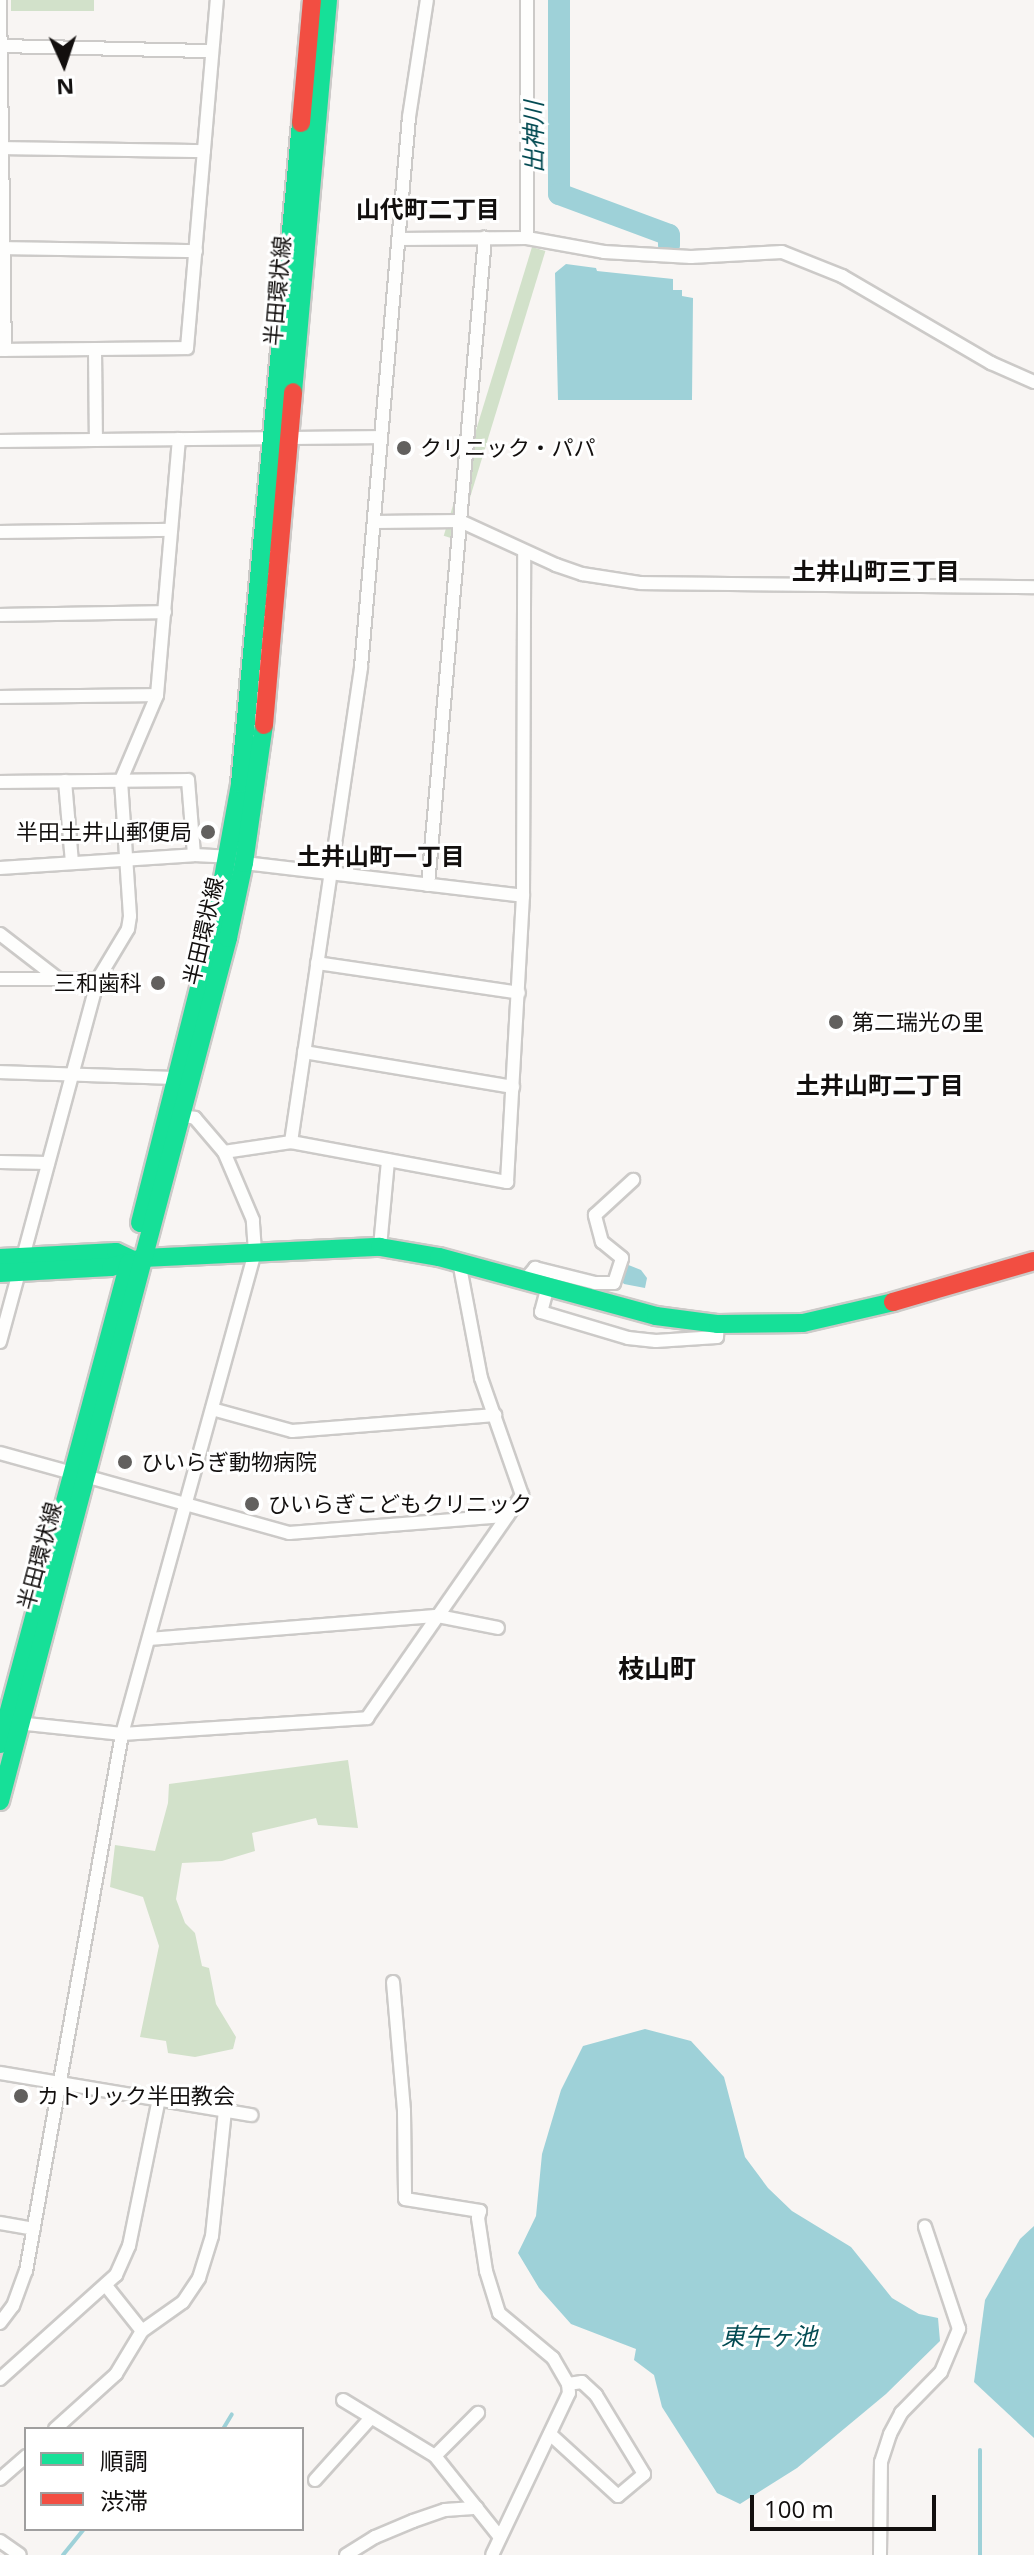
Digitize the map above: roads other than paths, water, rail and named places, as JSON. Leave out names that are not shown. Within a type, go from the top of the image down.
[{"type":"main road","name":"半田環状線","points":[[0,1744],[137,1259],[181,1115],[261,758],[312,0]]},
{"type":"main road","name":"半田環状線","points":[[281,438],[328,0]]},
{"type":"main road","name":"半田環状線","points":[[137,1259],[176,1078],[236,860]]},
{"type":"main road","points":[[0,1258],[14,1268],[116,1252],[137,1259],[380,1247],[459,1262],[656,1316],[718,1324],[761,1325],[837,1317],[1034,1261]]},
{"type":"main road","name":"半田環状線","points":[[0,1801],[8,1722]]},
{"type":"street","points":[[0,0],[2,350],[187,348],[217,0]]},
{"type":"street","points":[[291,1142],[361,667],[409,117],[427,0]]},
{"type":"street","points":[[527,0],[527,238]]},
{"type":"street","points":[[1,46],[212,51]]},
{"type":"street","points":[[2,148],[204,151]]},
{"type":"street","points":[[428,885],[485,238]]},
{"type":"street","points":[[399,239],[527,238],[604,252],[691,257],[782,252],[842,276],[991,363],[1034,382]]},
{"type":"street","points":[[3,248],[196,251]]},
{"type":"street","points":[[95,350],[96,440]]},
{"type":"street","points":[[0,441],[381,437]]},
{"type":"street","points":[[0,1342],[14,1268],[48,1163],[98,979],[128,929],[130,916],[121,780],[157,695],[179,439]]},
{"type":"street","points":[[375,522],[460,521],[524,552],[582,574],[641,583],[1034,587]]},
{"type":"street","points":[[0,532],[171,530]]},
{"type":"street","points":[[224,1152],[291,1142],[507,1182],[523,896],[524,552]]},
{"type":"street","points":[[0,615],[165,612]]},
{"type":"street","points":[[0,697],[157,695]]},
{"type":"street","points":[[0,782],[188,780],[194,855]]},
{"type":"street","points":[[65,781],[72,863]]},
{"type":"street","points":[[0,868],[194,855],[523,896]]},
{"type":"street","points":[[0,934],[57,978]]},
{"type":"street","points":[[317,963],[519,993]]},
{"type":"street","points":[[0,979],[98,979]]},
{"type":"street","points":[[304,1052],[513,1087]]},
{"type":"street","points":[[0,1072],[176,1078]]},
{"type":"street","points":[[0,2323],[22,2288],[122,1734],[255,1252],[253,1220],[224,1152],[195,1118],[181,1115]]},
{"type":"street","points":[[380,1247],[388,1160]]},
{"type":"street","points":[[0,1162],[48,1163]]},
{"type":"street","points":[[525,1280],[535,1268],[595,1283],[614,1283],[622,1258],[602,1242],[595,1215],[633,1180]]},
{"type":"street","points":[[8,1722],[122,1734],[367,1718],[522,1495],[481,1378],[459,1262]]},
{"type":"street","points":[[548,1286],[541,1312],[628,1338],[656,1341],[717,1337],[718,1324]]},
{"type":"street","points":[[212,1409],[292,1431],[495,1415]]},
{"type":"street","points":[[0,1453],[289,1533],[507,1516]]},
{"type":"street","points":[[149,1639],[438,1616],[498,1628]]},
{"type":"street","points":[[393,1982],[404,2111],[405,2199],[480,2211],[478,2218],[486,2271],[499,2313],[553,2358],[568,2384],[569,2393],[492,2555]]},
{"type":"street","points":[[0,2073],[252,2115]]},
{"type":"street","points":[[0,2379],[107,2287],[116,2275],[129,2246],[159,2099]]},
{"type":"street","points":[[57,2427],[121,2368],[142,2331],[183,2302],[204,2265],[214,2221],[225,2110]]},
{"type":"street","points":[[0,2223],[33,2229]]},
{"type":"street","points":[[880,2555],[881,2462],[890,2434],[901,2413],[941,2372],[959,2329],[925,2227]]},
{"type":"street","points":[[107,2287],[142,2331]]},
{"type":"street","points":[[550,2434],[618,2496],[644,2474],[596,2395],[582,2382],[568,2384]]},
{"type":"street","points":[[343,2400],[435,2456],[500,2537]]},
{"type":"street","points":[[435,2456],[478,2413]]},
{"type":"street","points":[[315,2480],[370,2419]]},
{"type":"street","points":[[0,2479],[24,2458]]},
{"type":"street","points":[[346,2555],[375,2537],[413,2521],[445,2510],[477,2508]]},
{"type":"street","points":[[0,2542],[20,2555]]},
{"type":"water","points":[[566,264],[596,268],[597,271],[673,279],[673,290],[682,290],[682,296],[693,298],[692,400],[558,400],[555,273]]},
{"type":"water","points":[[626,1264],[641,1270],[647,1278],[645,1288],[624,1284],[620,1279]]},
{"type":"water","name":"東午ヶ池","points":[[645,2029],[691,2041],[724,2077],[745,2157],[768,2188],[792,2211],[851,2247],[892,2298],[919,2314],[938,2318],[940,2341],[886,2394],[797,2468],[740,2504],[717,2493],[662,2407],[654,2375],[634,2360],[636,2349],[571,2324],[539,2288],[518,2253],[536,2216],[542,2154],[561,2090],[583,2046]]},
{"type":"water","points":[[1034,2226],[1034,2438],[974,2382],[985,2300],[1020,2239]]},
{"type":"waterway","name":"出神川","points":[[559,0],[559,194],[669,235],[669,245]]},
{"type":"waterway","points":[[224,2427],[232,2414]]},
{"type":"waterway","points":[[980,2450],[980,2555]]},
{"type":"waterway","points":[[63,2555],[82,2531]]},
{"type":"place","name":"クリニック・パパ","points":[[404,448]]},
{"type":"place","name":"半田土井山郵便局","points":[[208,832]]},
{"type":"place","name":"三和歯科","points":[[158,983]]},
{"type":"place","name":"第二瑞光の里","points":[[836,1022]]},
{"type":"place","name":"ひいらぎ動物病院","points":[[125,1462]]},
{"type":"place","name":"ひいらぎこどもクリニック","points":[[252,1504]]},
{"type":"place","name":"カトリック半田教会","points":[[21,2096]]},
{"type":"district","name":"山代町二丁目","points":[[428,209]]},
{"type":"district","name":"土井山町三丁目","points":[[876,571]]},
{"type":"district","name":"土井山町一丁目","points":[[381,856]]},
{"type":"district","name":"土井山町二丁目","points":[[880,1085]]},
{"type":"district","name":"枝山町","points":[[657,1669]]}]
